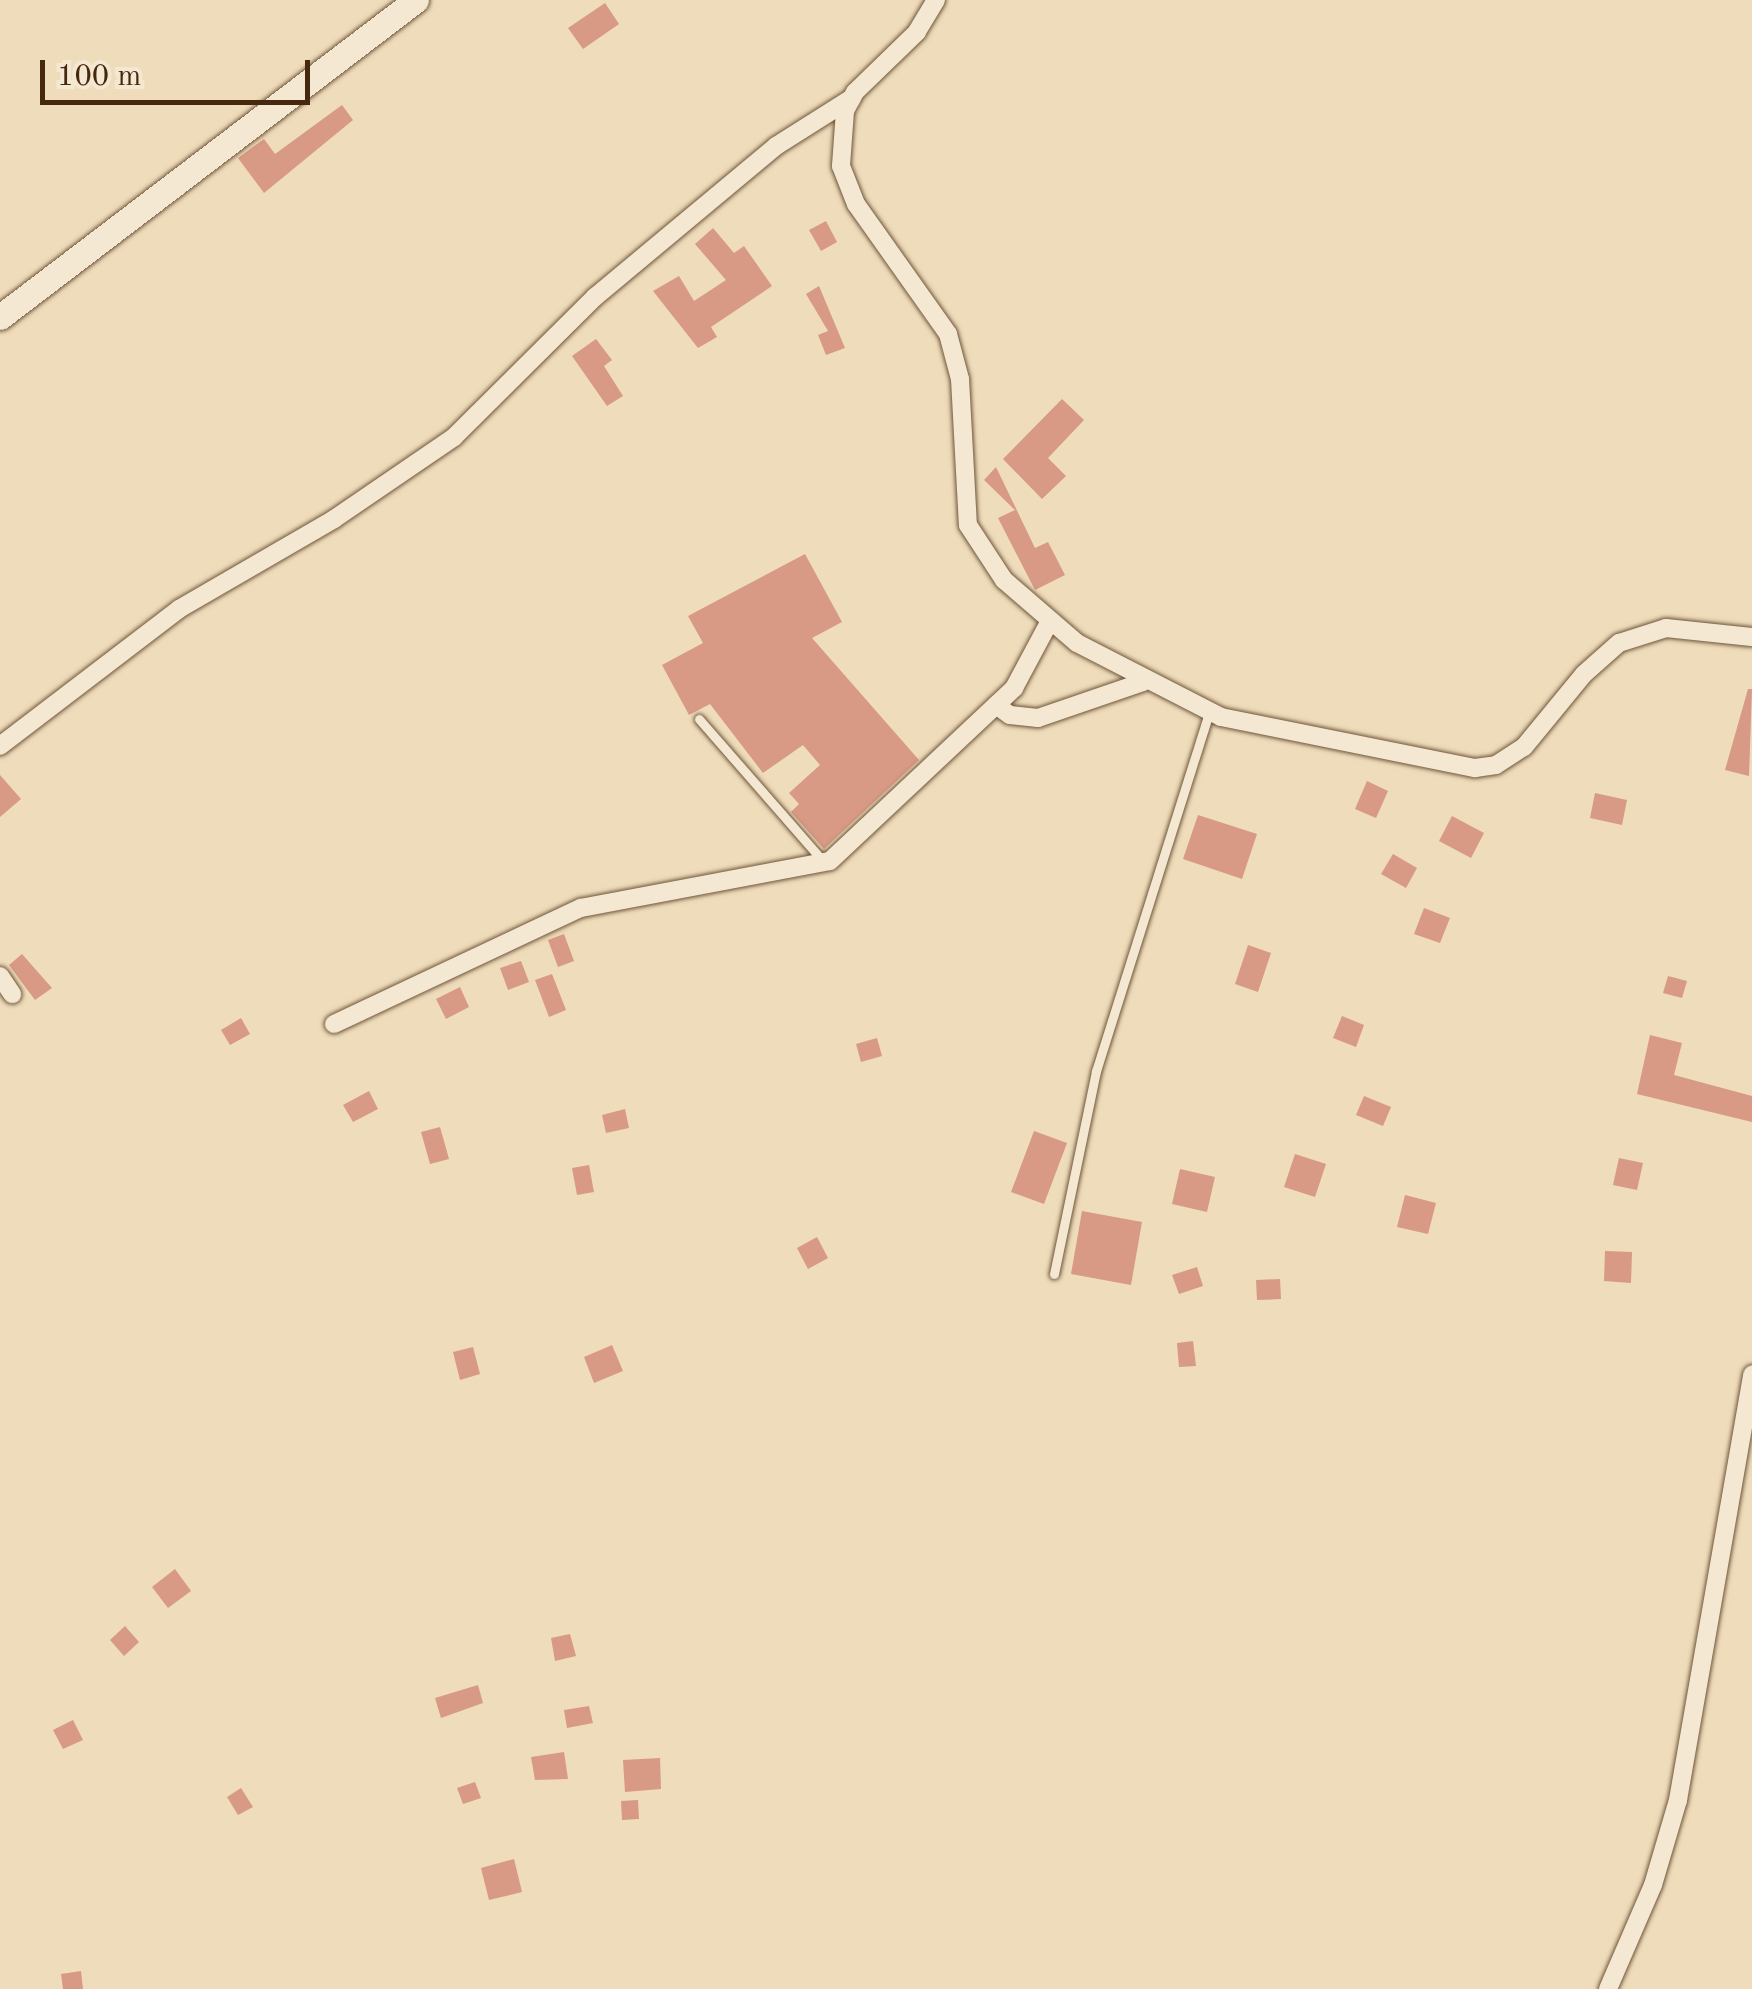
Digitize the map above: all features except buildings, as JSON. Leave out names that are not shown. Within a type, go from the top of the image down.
[{"type":"street","points":[[0,318],[416,0]]},
{"type":"street","points":[[0,746],[179,608],[334,520],[454,436],[595,297],[776,146],[852,98],[917,32],[936,0]]},
{"type":"street","points":[[852,98],[841,131],[846,182],[935,309],[957,360],[968,525],[993,567],[1050,620],[1143,682],[1209,713],[1257,728],[1485,766],[1524,747],[1584,674],[1630,638],[1666,628],[1752,637]]},
{"type":"street","points":[[334,1024],[581,908],[825,863],[848,849],[996,705],[1033,662],[1050,620]]},
{"type":"street","points":[[996,705],[1010,714],[1038,718],[1143,682]]},
{"type":"street","points":[[0,976],[12,994]]},
{"type":"street","points":[[1608,1989],[1671,1829],[1752,1374]]},
{"type":"lane","points":[[1054,1274],[1096,1071],[1209,713]]},
{"type":"lane","points":[[699,719],[825,863]]}]
